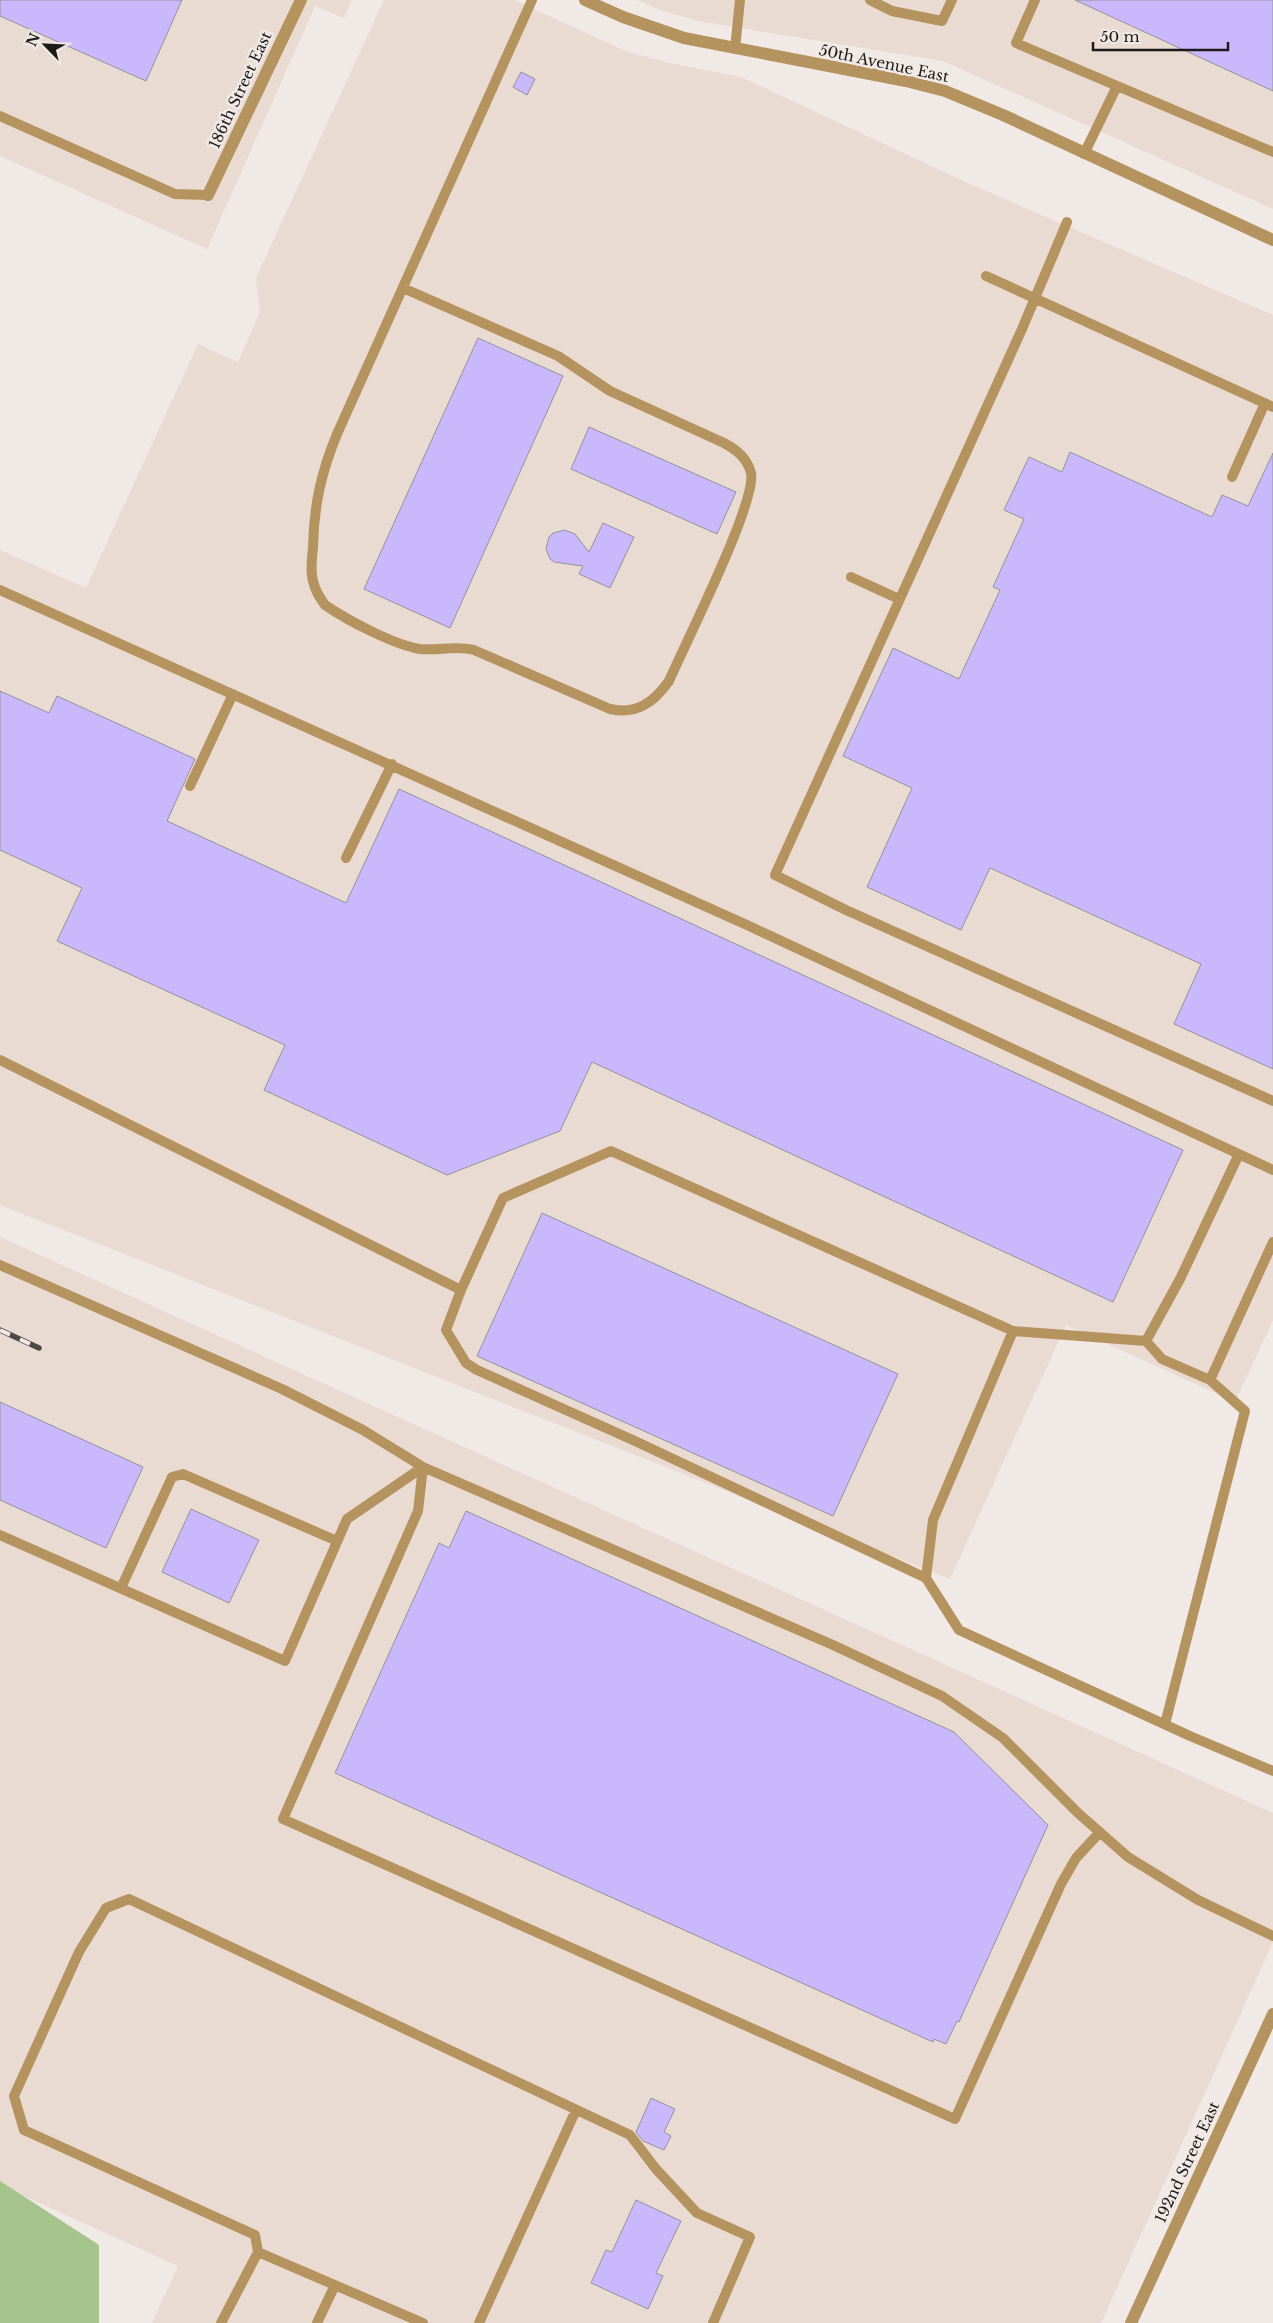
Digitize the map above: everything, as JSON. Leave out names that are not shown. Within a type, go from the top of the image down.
[{"type":"street","name":"186th Street East","points":[[208,195],[301,0]]},
{"type":"street","name":"50th Avenue East","points":[[585,0],[624,17],[684,38],[906,81],[945,91],[1012,119],[1273,240]]},
{"type":"street","name":"192nd Street East","points":[[1131,2323],[1273,2014]]},
{"type":"lane","points":[[403,288],[558,356],[610,391],[724,443],[737,450],[745,459],[751,474],[751,488],[741,520],[669,681],[652,701],[627,711],[610,709],[474,650],[456,647],[421,649],[402,644],[325,605],[317,594],[312,581],[314,518],[322,473],[337,434],[532,0]]},
{"type":"lane","points":[[735,48],[740,0]]},
{"type":"lane","points":[[870,0],[892,11],[942,21],[952,0]]},
{"type":"lane","points":[[1035,0],[1016,43],[1273,152]]},
{"type":"lane","points":[[1084,154],[1118,86]]},
{"type":"lane","points":[[0,116],[175,194],[208,195]]},
{"type":"lane","points":[[1067,222],[775,875],[846,910],[1273,1100]]},
{"type":"lane","points":[[986,276],[1269,405],[1232,476]]},
{"type":"lane","points":[[851,577],[899,599]]},
{"type":"lane","points":[[0,590],[392,764],[747,925],[1273,1170]]},
{"type":"lane","points":[[190,786],[233,694]]},
{"type":"lane","points":[[346,858],[392,764]]},
{"type":"lane","points":[[0,1060],[462,1290]]},
{"type":"lane","points":[[1165,1724],[1245,1411],[1210,1380],[1162,1359],[1146,1341],[1013,1331],[612,1152],[503,1198],[446,1330],[466,1363],[477,1370],[635,1441],[926,1578],[959,1630],[1165,1724],[1273,1771]]},
{"type":"lane","points":[[1146,1341],[1180,1279],[1239,1154]]},
{"type":"lane","points":[[1210,1380],[1273,1242]]},
{"type":"lane","points":[[0,1265],[282,1390],[363,1430],[423,1467],[834,1645],[942,1696],[1003,1738],[1128,1857],[1198,1900],[1273,1936]]},
{"type":"lane","points":[[926,1578],[933,1520],[1013,1331]]},
{"type":"lane","points":[[0,1535],[285,1661],[347,1519],[423,1467]]},
{"type":"lane","points":[[423,1467],[418,1511],[282,1819],[955,2119],[1062,1884],[1076,1858],[1100,1832]]},
{"type":"lane","points":[[121,1588],[172,1478],[183,1474],[337,1541]]},
{"type":"lane","points":[[222,2323],[258,2252],[255,2235],[24,2130],[14,2096],[79,1952],[106,1908],[129,1899],[630,2135],[656,2169],[698,2213],[750,2237],[713,2323]]},
{"type":"lane","points":[[479,2323],[576,2110]]},
{"type":"lane","points":[[258,2252],[423,2323]]},
{"type":"lane","points":[[317,2323],[335,2285]]},
{"type":"shaded area","points":[[0,0],[352,0],[344,18],[315,6],[207,249],[0,156]]},
{"type":"shaded area","points":[[384,0],[514,0],[628,52],[669,63],[741,77],[972,185],[1273,315],[1273,1320],[1235,1402],[1066,1325],[950,1579],[0,1205],[0,550],[86,588],[198,344],[238,362],[260,313],[256,278]]},
{"type":"shaded area","points":[[637,0],[1273,0],[1273,209],[943,61],[698,21],[660,10]]},
{"type":"shaded area","points":[[0,1237],[1273,1813],[1273,1942],[1101,2323],[152,2323],[178,2266],[0,2185]]},
{"type":"green space","points":[[0,2181],[99,2245],[99,2323],[0,2323]]},
{"type":"building","points":[[0,0],[182,0],[146,81],[0,16]]},
{"type":"building","points":[[1075,0],[1273,0],[1273,91]]},
{"type":"building","points":[[521,72],[535,79],[527,95],[513,87]]},
{"type":"building","points":[[478,338],[563,376],[450,628],[364,589]]},
{"type":"building","points":[[589,427],[736,492],[717,534],[571,469]]},
{"type":"building","points":[[1070,452],[1212,517],[1222,495],[1248,506],[1273,453],[1273,1069],[1174,1024],[1201,964],[990,868],[961,930],[867,887],[912,788],[843,756],[893,648],[959,679],[1000,590],[993,587],[1024,519],[1004,510],[1029,457],[1062,472]]},
{"type":"building","points":[[603,523],[634,537],[610,588],[579,574],[583,566],[554,562],[550,559],[546,549],[549,537],[553,533],[565,530],[575,534],[589,552]]},
{"type":"building","points":[[0,691],[49,713],[57,696],[195,759],[167,821],[346,903],[399,789],[1183,1150],[1113,1302],[592,1062],[560,1131],[447,1175],[264,1090],[285,1045],[57,941],[82,888],[0,850]]},
{"type":"building","points":[[542,1213],[898,1374],[833,1516],[477,1356]]},
{"type":"building","points":[[0,1402],[143,1467],[106,1548],[0,1500]]},
{"type":"building","points":[[191,1509],[259,1540],[229,1603],[162,1572]]},
{"type":"building","points":[[466,1511],[954,1732],[1048,1825],[959,2022],[957,2021],[946,2044],[934,2039],[933,2042],[335,1773],[439,1543],[449,1548]]},
{"type":"building","points":[[651,2098],[675,2109],[664,2132],[671,2136],[664,2150],[643,2141],[636,2132]]},
{"type":"building","points":[[636,2200],[681,2221],[656,2273],[663,2276],[648,2309],[591,2283],[606,2250],[612,2252]]},
{"type":"railway","points":[[0,1330],[39,1348]]}]
